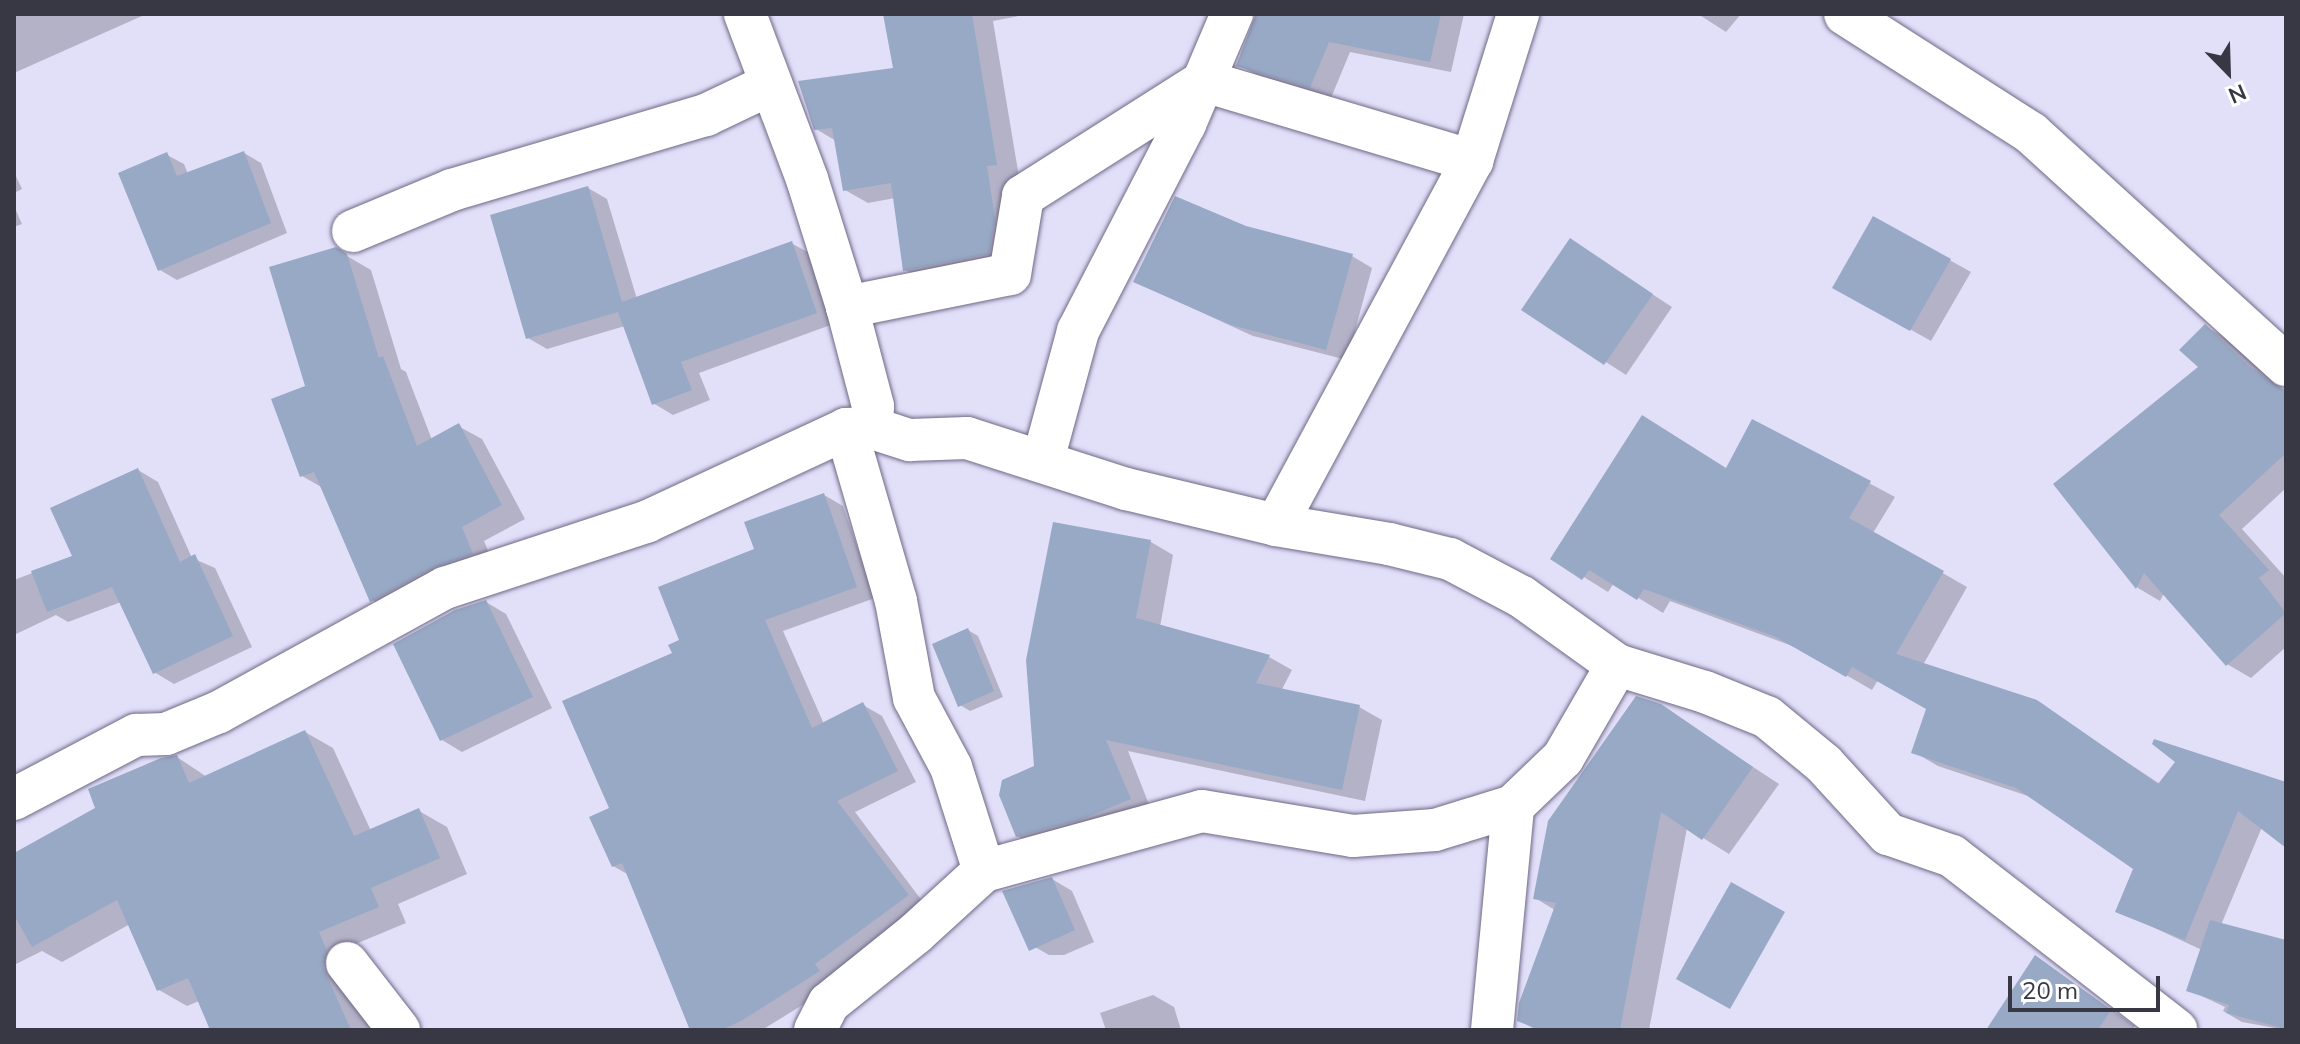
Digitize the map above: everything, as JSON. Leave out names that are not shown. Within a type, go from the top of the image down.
[{"type":"street","points":[[14,799],[136,735],[166,734],[219,712],[445,588],[646,522],[859,428],[873,406],[847,307],[807,179],[745,14]]},
{"type":"street","points":[[1043,460],[1078,331],[1185,124],[1232,14]]},
{"type":"street","points":[[1276,525],[1472,161],[1518,14]]},
{"type":"street","points":[[1845,14],[2031,133],[2286,365]]},
{"type":"street","points":[[847,307],[1010,274],[1023,196],[1204,81],[1472,161]]},
{"type":"street","points":[[353,231],[452,190],[706,115],[771,84]]},
{"type":"street","points":[[859,428],[910,440],[967,438],[1126,489],[1276,525],[1389,544],[1450,559],[1522,597],[1617,665],[1705,692],[1767,717],[1824,764],[1888,834],[1952,856],[2176,1030]]},
{"type":"street","points":[[859,428],[914,698],[951,767],[984,871]]},
{"type":"street","points":[[815,1030],[829,1003],[916,933],[984,871],[1202,811],[1353,836],[1435,830],[1513,806],[1563,758],[1617,665]]},
{"type":"street","points":[[1492,1030],[1513,806]]},
{"type":"street","points":[[347,963],[399,1030]]},
{"type":"building","points":[[883,14],[972,14],[997,165],[987,166],[995,219],[989,254],[903,271],[891,183],[843,191],[832,128],[814,130],[798,81],[893,68]]},
{"type":"building","points":[[1256,14],[1441,14],[1430,62],[1329,42],[1310,88],[1236,66]]},
{"type":"building","points":[[244,151],[271,223],[158,271],[118,173],[167,152],[177,176]]},
{"type":"building","points":[[588,186],[622,302],[792,241],[817,313],[681,362],[692,390],[652,405],[618,312],[526,339],[490,215]]},
{"type":"building","points":[[1175,196],[1246,226],[1353,254],[1326,350],[1231,325],[1133,282]]},
{"type":"building","points":[[1873,216],[1951,259],[1910,331],[1832,288]]},
{"type":"building","points":[[1570,238],[1653,294],[1604,365],[1521,310]]},
{"type":"building","points":[[336,247],[347,254],[379,358],[383,356],[417,446],[459,423],[502,505],[462,527],[473,554],[434,567],[370,602],[314,472],[300,477],[271,399],[305,386],[269,267]]},
{"type":"building","points":[[2205,324],[2250,367],[2286,392],[2286,453],[2219,515],[2269,570],[2259,578],[2286,613],[2226,666],[2144,573],[2136,589],[2053,484],[2198,367],[2179,350]]},
{"type":"building","points":[[1642,415],[1726,468],[1752,419],[1871,481],[1849,518],[1944,571],[1896,654],[2037,700],[2158,784],[2175,762],[2152,744],[2154,739],[2286,782],[2286,848],[2238,811],[2185,940],[2115,912],[2133,869],[2016,788],[1911,753],[1926,709],[1852,667],[1846,677],[1776,637],[1644,589],[1637,600],[1589,570],[1582,580],[1550,559]]},
{"type":"building","points":[[138,468],[180,562],[195,554],[233,636],[153,674],[112,587],[47,612],[31,571],[72,556],[50,508]]},
{"type":"building","points":[[824,493],[857,587],[765,620],[812,728],[863,702],[898,771],[837,801],[909,895],[815,964],[820,971],[741,1021],[721,1030],[690,1030],[622,863],[612,867],[589,817],[609,808],[562,701],[672,653],[668,645],[679,640],[658,587],[754,549],[744,522]]},
{"type":"building","points":[[1053,522],[1151,540],[1136,618],[1270,655],[1256,683],[1360,705],[1342,790],[1106,740],[1131,799],[1080,820],[1016,837],[999,795],[1002,780],[1034,766],[1026,660]]},
{"type":"building","points":[[486,600],[533,697],[440,741],[393,644],[455,610]]},
{"type":"building","points":[[968,628],[994,691],[958,707],[932,644]]},
{"type":"building","points":[[1636,696],[1661,704],[1753,767],[1702,840],[1661,812],[1620,1030],[1541,1030],[1517,1021],[1519,1003],[1556,903],[1533,899],[1548,821]]},
{"type":"building","points":[[305,730],[354,836],[419,808],[440,858],[371,888],[379,907],[319,932],[327,951],[323,967],[351,1030],[210,1030],[188,978],[157,991],[117,900],[32,947],[14,915],[14,853],[95,808],[88,789],[161,758],[177,755],[189,783]]},
{"type":"building","points":[[1052,877],[1075,930],[1029,951],[1002,891]]},
{"type":"building","points":[[1731,882],[1785,912],[1730,1009],[1676,979]]},
{"type":"building","points":[[2210,920],[2286,940],[2286,1029],[2226,1013],[2229,1005],[2186,991]]},
{"type":"building","points":[[2035,955],[2111,1010],[2098,1030],[1986,1030]]}]
